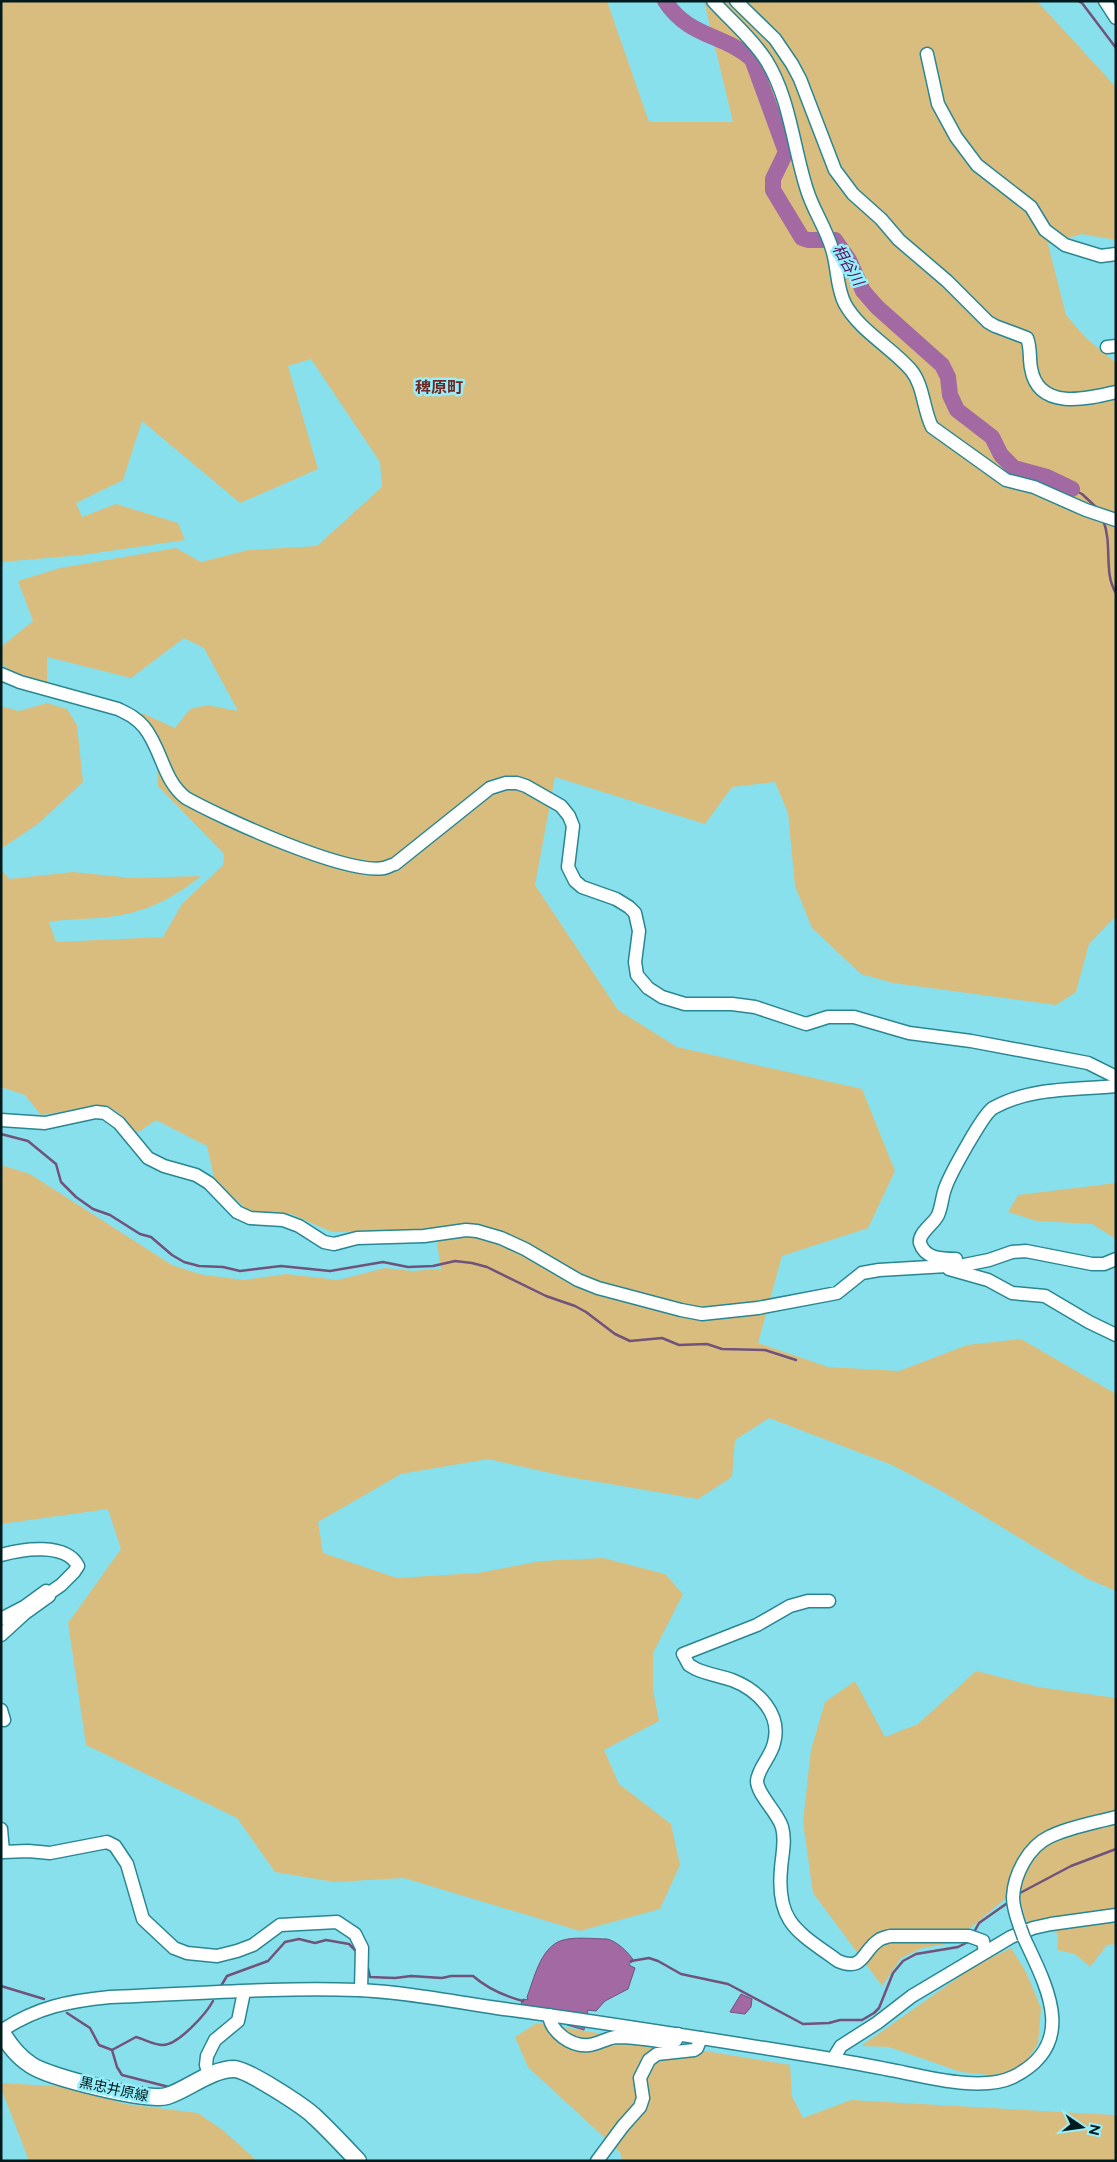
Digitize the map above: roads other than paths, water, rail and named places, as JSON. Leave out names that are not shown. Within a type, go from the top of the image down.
[{"type":"main road","name":"黒忠井原線","points":[[1,2031],[9,2045],[32,2066],[121,2093],[154,2098],[167,2096],[209,2076],[234,2069],[261,2081],[314,2115],[358,2161]]},
{"type":"street","points":[[713,1],[754,43],[774,74],[786,108],[807,191],[828,239],[840,292],[854,317],[913,372],[919,386],[926,415],[932,427],[1006,480],[1034,487],[1116,520]]},
{"type":"street","points":[[736,1],[775,39],[792,64],[800,79],[835,170],[853,194],[881,219],[899,240],[925,261],[988,322],[1027,338],[1030,351],[1030,369],[1041,388],[1049,394],[1072,400],[1087,400],[1116,392]]},
{"type":"street","points":[[1105,1],[1116,18]]},
{"type":"street","points":[[927,54],[938,104],[956,137],[978,165],[1031,207],[1045,230],[1062,243],[1101,256],[1116,254]]},
{"type":"street","points":[[1,674],[20,682],[118,709],[133,716],[152,738],[172,784],[186,798],[298,849],[337,861],[371,868],[384,868],[395,864],[490,788],[517,783],[536,790],[560,806],[569,816],[572,826],[568,867],[575,881],[582,887],[616,899],[629,907],[635,914],[639,931],[635,962],[637,976],[648,988],[662,997],[685,1004],[755,1006],[806,1024],[828,1016],[854,1016],[908,1033],[971,1041],[1088,1064],[1116,1077]]},
{"type":"street","points":[[964,1265],[957,1259],[934,1257],[927,1254],[920,1243],[921,1237],[938,1217],[946,1185],[982,1120],[991,1109],[1008,1101],[1035,1093],[1116,1086]]},
{"type":"street","points":[[1,1120],[45,1123],[96,1112],[105,1113],[119,1123],[148,1158],[164,1166],[196,1175],[210,1182],[237,1212],[250,1218],[283,1220],[299,1226],[324,1242],[334,1244],[357,1238],[424,1236],[466,1230],[477,1231],[501,1238],[525,1249],[578,1280],[598,1288],[702,1314],[758,1308],[837,1293],[862,1273],[879,1270],[964,1265],[1026,1250],[1092,1264],[1104,1264],[1116,1259]]},
{"type":"street","points":[[939,1267],[988,1280],[1012,1293],[1045,1296],[1089,1322],[1116,1335]]},
{"type":"street","points":[[1,1554],[23,1549],[68,1554],[78,1566],[74,1572],[48,1594],[49,1596],[24,1614],[1,1635]]},
{"type":"street","points":[[1,1619],[24,1608],[46,1591],[48,1594]]},
{"type":"street","points":[[829,1602],[808,1601],[790,1606],[757,1624],[683,1654],[689,1665],[696,1669],[744,1686],[756,1694],[771,1711],[775,1724],[775,1740],[771,1754],[758,1774],[757,1783],[760,1791],[776,1814],[785,1839],[780,1892],[783,1910],[788,1920],[800,1933],[844,1964],[852,1965],[862,1960],[878,1940],[890,1936],[973,1936],[983,1941],[985,1952]]},
{"type":"street","points":[[1,2031],[17,2020],[40,2009],[70,2001],[110,1997],[361,1990],[566,2017],[833,2059],[953,2081],[988,2084],[1009,2079],[1026,2070],[1041,2055],[1051,2035],[1054,2017],[1050,1997],[1022,1933],[1014,1909],[1015,1885],[1026,1858],[1048,1837],[1116,1817]]},
{"type":"street","points":[[1,1829],[3,1852],[28,1851],[50,1853],[107,1842],[114,1846],[126,1864],[143,1919],[174,1948],[187,1953],[217,1956],[237,1951],[253,1944],[280,1925],[337,1922],[355,1934],[362,1948],[361,1990]]},
{"type":"street","points":[[833,2059],[841,2046],[877,2023],[912,1996],[1011,1937],[1033,1928],[1116,1916]]},
{"type":"street","points":[[209,2076],[206,2065],[207,2056],[215,2040],[238,2020],[244,1992]]},
{"type":"street","points":[[549,2015],[550,2023],[557,2031],[567,2040],[578,2044],[590,2045],[614,2037],[671,2043],[676,2040],[678,2034]]},
{"type":"street","points":[[596,2161],[640,2107],[642,2098],[640,2078],[648,2060],[657,2054],[694,2050],[701,2038]]},
{"type":"waterway","name":"相谷川","points":[[665,1],[674,13],[685,22],[741,51],[752,59],[786,152],[773,179],[773,190],[802,238],[808,240],[835,240],[849,260],[863,291],[877,307],[942,365],[948,377],[950,395],[957,410],[992,437],[1001,455],[1014,468],[1047,477],[1072,489]]},
{"type":"waterway","points":[[1078,1],[1082,3],[1116,48]]},
{"type":"waterway","points":[[1072,489],[1082,494],[1097,508]]},
{"type":"waterway","points":[[1103,520],[1106,529],[1110,577],[1116,593]]},
{"type":"waterway","points":[[1,1134],[28,1141],[56,1164],[61,1182],[76,1197],[93,1209],[110,1215],[140,1234],[151,1237],[172,1255],[184,1262],[199,1266],[223,1267],[240,1271],[281,1266],[330,1271],[383,1262],[408,1267],[433,1266],[455,1261],[472,1263],[487,1267],[546,1296],[575,1306],[615,1334],[630,1341],[662,1338],[679,1345],[707,1344],[722,1349],[765,1350],[796,1360]]},
{"type":"waterway","points":[[1020,1893],[1071,1866],[1116,1849]]},
{"type":"waterway","points":[[973,1934],[979,1923],[1006,1904]]},
{"type":"waterway","points":[[221,1986],[227,1976],[268,1961],[285,1942],[299,1939],[315,1943],[326,1940],[349,1944],[357,1952]]},
{"type":"waterway","points":[[631,1961],[649,1958],[681,1974],[728,1984],[803,2024],[829,2023],[840,2020],[862,2020],[874,2013],[879,2008],[893,1973],[903,1961],[916,1954],[958,1947],[970,1941]]},
{"type":"waterway","points":[[367,1964],[370,1977],[395,1978],[411,1976],[442,1978],[473,1976],[484,1985],[509,1997],[523,2001]]},
{"type":"waterway","points":[[1,1986],[44,1999]]},
{"type":"waterway","points":[[112,2050],[136,2037],[160,2045],[169,2044],[184,2035],[213,2001]]},
{"type":"waterway","points":[[67,2013],[90,2028],[99,2045],[112,2050],[117,2067],[122,2075],[169,2087]]},
{"type":"district","name":"稗原町","points":[[439,387]]}]
